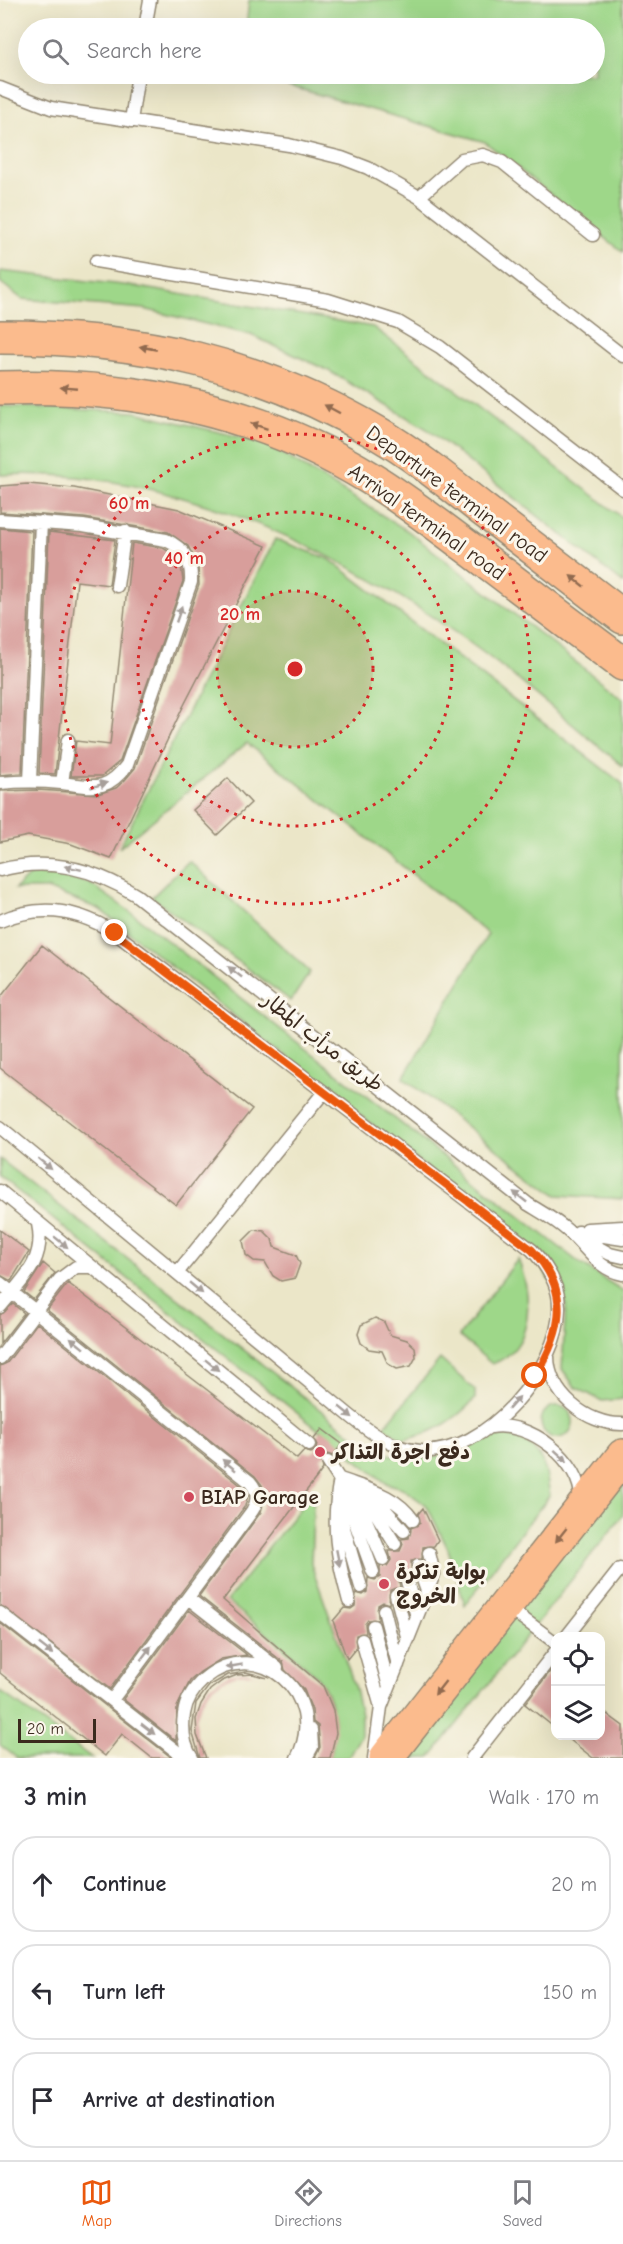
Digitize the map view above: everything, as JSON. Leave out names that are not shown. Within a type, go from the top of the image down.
[{"type":"main road","name":"Departure terminal road","points":[[0,337],[54,337],[124,343],[191,356],[257,376],[322,403],[381,435],[439,476],[623,617]]},
{"type":"main road","name":"Arrival terminal road","points":[[0,388],[46,386],[160,399],[236,418],[320,451],[369,478],[413,507],[623,664]]},
{"type":"main road","points":[[386,1758],[623,1456]]},
{"type":"lane","points":[[147,18],[150,0]]},
{"type":"lane","points":[[131,121],[137,84]]},
{"type":"lane","points":[[0,88],[21,99],[51,108],[316,150],[368,168],[419,197],[623,356]]},
{"type":"lane","points":[[419,197],[462,159],[483,155],[502,162],[593,235]]},
{"type":"lane","points":[[96,261],[328,300],[398,322],[440,347],[623,489]]},
{"type":"lane","points":[[0,520],[125,531],[166,540],[178,546],[187,556],[192,568],[191,582],[127,765],[118,776],[106,784],[91,788],[30,781],[0,783]]},
{"type":"lane","points":[[30,781],[41,522]]},
{"type":"lane","points":[[117,586],[125,531]]},
{"type":"lane","points":[[62,783],[68,740]]},
{"type":"lane","name":"طريق مرأب المطار","points":[[0,870],[40,864],[66,866],[106,878],[136,895],[528,1203],[568,1230],[599,1262],[612,1272],[623,1274]]},
{"type":"lane","points":[[0,921],[34,910],[56,910],[97,921],[514,1236],[544,1263],[553,1277],[559,1305],[559,1319],[548,1356],[522,1395],[491,1427]]},
{"type":"lane","points":[[177,1273],[324,1092]]},
{"type":"lane","points":[[0,1127],[349,1415],[386,1441],[420,1451],[440,1451],[491,1427],[513,1425],[523,1428],[567,1461],[579,1484],[581,1510]]},
{"type":"lane","points":[[0,1191],[309,1444]]},
{"type":"lane","points":[[0,1307],[36,1260],[42,1240],[38,1224]]},
{"type":"lane","points":[[568,1230],[623,1227]]},
{"type":"lane","points":[[568,1230],[623,1239]]},
{"type":"lane","points":[[568,1230],[610,1254],[623,1257]]},
{"type":"lane","points":[[0,1358],[60,1279],[76,1267],[91,1267]]},
{"type":"lane","points":[[0,1283],[254,1486],[256,1506],[112,1701]]},
{"type":"lane","points":[[548,1356],[551,1379],[566,1399],[595,1419],[623,1424]]},
{"type":"lane","points":[[328,1462],[366,1520],[383,1558]]},
{"type":"lane","points":[[340,1479],[388,1497],[401,1506],[413,1520]]},
{"type":"lane","points":[[340,1479],[382,1506],[404,1531]]},
{"type":"lane","points":[[340,1479],[376,1515],[394,1544]]},
{"type":"lane","points":[[340,1479],[373,1572]]},
{"type":"lane","points":[[340,1479],[343,1525],[361,1587]]},
{"type":"lane","points":[[340,1479],[334,1504],[334,1530],[337,1558],[349,1601]]},
{"type":"lane","points":[[374,1758],[381,1707],[434,1574],[429,1553]]},
{"type":"lane","points":[[418,1566],[427,1591]]},
{"type":"lane","points":[[570,1632],[620,1569]]},
{"type":"lane","points":[[407,1581],[417,1617]]},
{"type":"lane","points":[[396,1595],[408,1640]]},
{"type":"lane","points":[[188,1598],[288,1677],[298,1689],[310,1718],[308,1755]]},
{"type":"lane","points":[[505,1606],[551,1640]]},
{"type":"lane","points":[[384,1610],[398,1665]]},
{"type":"lane","points":[[0,1613],[185,1758]]},
{"type":"lane","points":[[373,1626],[389,1688]]},
{"type":"lane","points":[[362,1640],[381,1707]]},
{"type":"lane","points":[[472,1758],[551,1656]]},
{"type":"lane","points":[[192,1758],[182,1730],[185,1707],[195,1687],[213,1672],[235,1664],[258,1665],[279,1674],[293,1686],[302,1702],[306,1720],[305,1739],[297,1758]]},
{"type":"green space","points":[[249,0],[623,0],[623,252],[485,142],[282,84],[605,84],[605,18],[247,18]]},
{"type":"green space","points":[[0,271],[132,286],[373,327],[623,518],[623,583],[427,429],[329,371],[251,335],[144,309],[22,299],[0,282]]},
{"type":"green space","points":[[0,406],[135,412],[265,443],[408,531],[623,699],[623,766],[478,648],[406,600],[353,569],[297,541],[240,517],[181,497],[121,483],[60,476],[0,475]]},
{"type":"green space","points":[[275,539],[329,559],[623,784],[623,1199],[557,1195],[403,1078],[488,934],[247,743],[119,848]]},
{"type":"green space","points":[[189,861],[310,972],[291,1001],[152,897]]},
{"type":"green space","points":[[36,869],[89,883],[132,913],[581,1264],[623,1291],[623,1399],[602,1401],[575,1387],[562,1369],[566,1304],[547,1277],[540,1257],[99,909],[47,889],[15,889]]},
{"type":"green space","points":[[0,1159],[369,1448],[401,1457],[425,1458],[446,1453],[490,1436],[517,1438],[532,1448],[543,1463],[550,1495],[465,1605],[448,1549],[427,1506],[402,1488],[386,1483],[0,1177]]},
{"type":"green space","points":[[518,1259],[526,1288],[527,1319],[517,1346],[492,1364],[459,1336]]},
{"type":"green space","points":[[440,1359],[475,1390],[475,1399],[442,1426],[403,1440],[384,1427]]},
{"type":"green space","points":[[557,1406],[568,1411],[573,1422],[568,1433],[557,1438],[546,1433],[541,1422],[546,1411]]},
{"type":"green space","points":[[623,1466],[623,1515],[430,1758],[393,1758]]},
{"type":"green space","points":[[314,1490],[311,1564],[354,1685],[361,1714],[361,1735],[348,1758],[330,1758],[334,1736],[333,1715],[327,1694],[316,1675],[227,1601]]},
{"type":"green space","points":[[0,1691],[92,1758],[17,1758],[0,1745]]},
{"type":"building","points":[[28,484],[74,488],[179,509],[266,546],[182,709],[111,859],[71,844],[28,836],[0,842],[0,791],[38,790],[98,794],[116,788],[125,780],[135,768],[199,585],[198,566],[188,546],[168,532],[84,518],[0,512],[0,486]]},
{"type":"building","points":[[0,528],[32,531],[22,773],[0,775]]},
{"type":"building","points":[[49,532],[115,540],[109,585],[77,581],[55,774],[39,773]]},
{"type":"building","points":[[132,543],[163,548],[173,554],[181,565],[183,581],[120,761],[102,776],[71,776],[76,741],[110,745]]},
{"type":"building","points":[[228,778],[251,803],[217,835],[193,810]]},
{"type":"building","points":[[42,945],[252,1109],[176,1205],[0,1068],[0,998]]},
{"type":"building","points":[[0,1230],[29,1252],[11,1281],[0,1275]]},
{"type":"building","points":[[254,1230],[264,1231],[272,1239],[274,1247],[296,1255],[300,1264],[295,1278],[281,1281],[273,1276],[265,1262],[254,1261],[246,1255],[243,1241]]},
{"type":"building","points":[[43,1263],[55,1273],[34,1300],[24,1292]]},
{"type":"building","points":[[68,1283],[297,1459],[304,1451],[311,1453],[316,1450],[317,1443],[314,1439],[322,1429],[342,1444],[333,1456],[327,1454],[321,1458],[323,1469],[223,1600],[323,1686],[333,1710],[336,1733],[330,1758],[315,1758],[320,1747],[318,1726],[313,1722],[312,1710],[304,1690],[285,1670],[283,1662],[199,1596],[261,1512],[265,1496],[262,1485],[255,1476],[47,1310]]},
{"type":"building","points":[[13,1304],[24,1313],[0,1344],[0,1315]]},
{"type":"building","points":[[375,1318],[384,1322],[390,1335],[407,1340],[415,1347],[416,1357],[411,1366],[397,1369],[388,1364],[382,1351],[369,1349],[361,1343],[358,1334],[361,1325]]},
{"type":"building","points":[[37,1323],[244,1488],[248,1495],[245,1506],[110,1689],[0,1605],[0,1366],[7,1363]]},
{"type":"building","name":"بوابة تذكرة الخروج","points":[[423,1508],[438,1540],[434,1546],[423,1547],[422,1559],[411,1561],[412,1574],[402,1575],[399,1580],[400,1588],[390,1590],[389,1604],[383,1602],[378,1605],[378,1620],[368,1620],[365,1624],[366,1633],[356,1635],[356,1648],[347,1659],[333,1621],[344,1608],[351,1609],[355,1606],[356,1593],[363,1595],[367,1592],[368,1578],[375,1580],[380,1577],[380,1566],[387,1566],[391,1560],[389,1551],[400,1551],[403,1544],[401,1539],[409,1538],[411,1528],[420,1523],[418,1514]]},
{"type":"building","points":[[189,1610],[247,1655],[221,1659],[190,1681],[177,1707],[176,1741],[123,1699]]},
{"type":"building","points":[[0,1623],[172,1758],[152,1758],[122,1734],[105,1756],[0,1673]]},
{"type":"building","points":[[551,1670],[551,1725],[525,1704]]},
{"type":"building","points":[[246,1672],[253,1674],[237,1675],[222,1681],[210,1690],[201,1704],[196,1719],[197,1735],[206,1758],[200,1758],[192,1731],[196,1703],[209,1686],[228,1675]]},
{"type":"building","points":[[605,1713],[623,1726],[623,1758],[593,1758],[570,1740],[605,1740]]},
{"type":"place","name":"دفع اجرة التذاكر","points":[[320,1452]]},
{"type":"place","name":"BIAP Garage","points":[[189,1497]]},
{"type":"place","name":"بوابة تذكرة الخروج","points":[[384,1584]]},
{"type":"route","points":[[115,933],[532,1250],[553,1277],[559,1305],[559,1319],[548,1356],[535,1376]]}]
